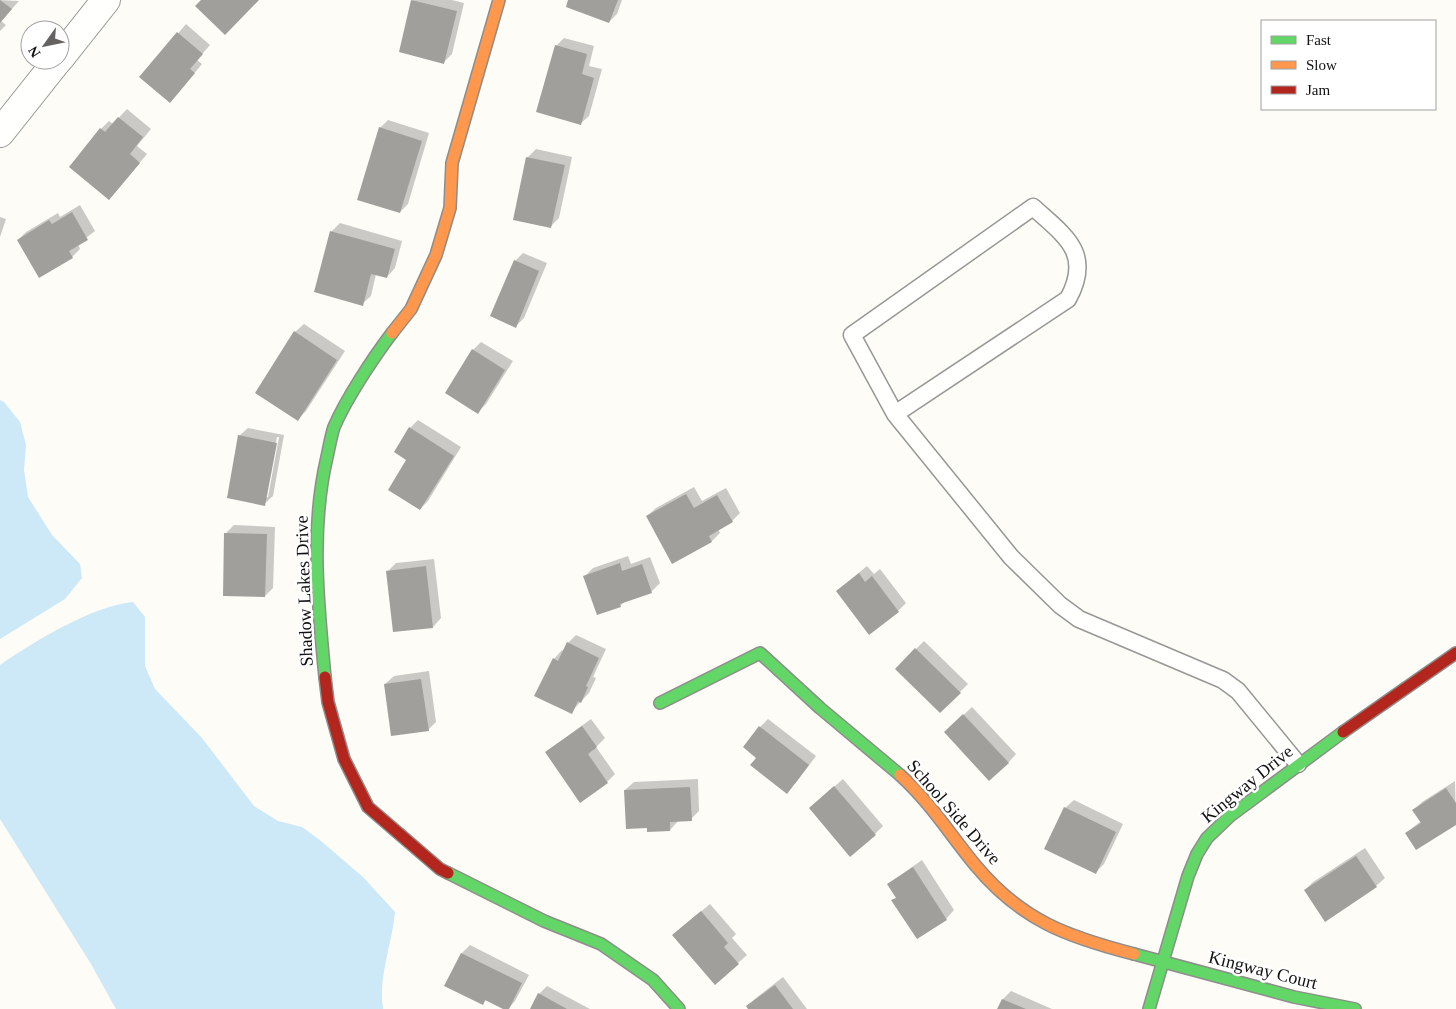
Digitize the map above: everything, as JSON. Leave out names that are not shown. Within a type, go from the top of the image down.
[{"type":"street","points":[[70,45],[106,0]]},
{"type":"street","name":"Shadow Lakes Drive","points":[[499,0],[452,163],[450,208],[436,255],[411,309],[376,354],[334,428],[319,490],[316,540],[320,625],[328,702],[344,759],[368,807],[440,869],[544,922],[601,944],[652,980],[679,1009]]},
{"type":"street","points":[[0,133],[50,70]]},
{"type":"street","name":"School Side Drive","points":[[660,703],[760,653],[918,792],[977,867],[1013,902],[1057,931],[1163,963]]},
{"type":"street","name":"Kingway Drive","points":[[1149,1009],[1188,876],[1202,846],[1230,816],[1298,764],[1456,653]]},
{"type":"street","name":"Kingway Court","points":[[1163,963],[1294,997],[1355,1009]]},
{"type":"lane","points":[[895,414],[1068,299],[1076,283],[1079,262],[1070,241],[1033,207],[852,335],[895,414],[1011,557],[1060,605],[1079,619],[1223,680],[1238,691],[1298,764]]},
{"type":"water","points":[[0,400],[4,402],[20,422],[26,445],[24,470],[28,497],[52,535],[80,564],[82,578],[65,599],[0,639]]},
{"type":"water","points":[[133,602],[145,617],[145,666],[155,689],[202,738],[254,806],[278,821],[302,827],[321,841],[363,877],[395,912],[382,984],[383,1009],[116,1009],[91,964],[0,819],[0,665],[46,636],[82,617],[117,605]]},
{"type":"building","points":[[0,0],[12,9],[0,23]]},
{"type":"building","points":[[201,0],[259,0],[225,35],[195,6]]},
{"type":"building","points":[[411,0],[457,11],[444,64],[399,52]]},
{"type":"building","points":[[568,0],[618,0],[609,23],[566,7]]},
{"type":"building","points":[[177,32],[203,54],[190,69],[195,73],[170,103],[139,77]]},
{"type":"building","points":[[555,45],[587,54],[582,74],[594,78],[581,125],[536,112]]},
{"type":"building","points":[[118,117],[143,137],[130,154],[140,163],[109,200],[69,167],[100,128],[105,132]]},
{"type":"building","points":[[379,127],[422,141],[400,213],[357,200]]},
{"type":"building","points":[[526,157],[565,165],[551,228],[513,220]]},
{"type":"building","points":[[72,212],[88,240],[69,251],[73,258],[39,278],[17,240],[49,220],[52,224]]},
{"type":"building","points":[[330,231],[395,249],[387,278],[371,274],[363,306],[314,292]]},
{"type":"building","points":[[514,260],[539,271],[516,328],[490,316]]},
{"type":"building","points":[[294,331],[337,360],[298,421],[255,393]]},
{"type":"building","points":[[472,349],[505,370],[478,414],[445,393]]},
{"type":"building","points":[[409,427],[454,456],[420,510],[388,490],[406,460],[394,452]]},
{"type":"building","points":[[238,435],[277,443],[265,506],[227,498]]},
{"type":"building","points":[[686,494],[694,508],[717,495],[733,522],[709,536],[712,542],[672,564],[646,516]]},
{"type":"building","points":[[224,533],[267,534],[265,597],[223,596]]},
{"type":"building","points":[[620,563],[622,571],[642,564],[652,593],[620,604],[621,607],[597,615],[583,576]]},
{"type":"building","points":[[426,566],[433,628],[393,632],[386,571]]},
{"type":"building","points":[[859,573],[865,582],[872,576],[899,612],[869,635],[836,591]]},
{"type":"building","points":[[567,642],[599,658],[586,686],[588,687],[581,703],[578,701],[572,714],[534,696],[553,658],[558,661]]},
{"type":"building","points":[[915,648],[961,693],[940,713],[895,669]]},
{"type":"building","points":[[421,679],[429,731],[391,736],[384,684]]},
{"type":"building","points":[[963,714],[1009,763],[989,781],[944,732]]},
{"type":"building","points":[[582,726],[597,747],[588,754],[608,783],[580,803],[545,752]]},
{"type":"building","points":[[759,726],[809,765],[787,794],[750,765],[756,758],[743,747]]},
{"type":"building","points":[[834,786],[876,835],[850,857],[809,808]]},
{"type":"building","points":[[690,787],[692,821],[670,822],[670,831],[647,832],[647,828],[626,829],[624,790]]},
{"type":"building","points":[[1446,788],[1456,803],[1456,825],[1416,850],[1405,833],[1421,823],[1412,810]]},
{"type":"building","points":[[1064,807],[1116,832],[1096,874],[1044,849]]},
{"type":"building","points":[[1356,856],[1377,887],[1325,922],[1304,890]]},
{"type":"building","points":[[913,867],[947,920],[917,939],[891,900],[896,898],[887,884]]},
{"type":"building","points":[[701,911],[728,943],[724,947],[739,964],[715,985],[672,935]]},
{"type":"building","points":[[461,953],[522,983],[509,1009],[503,1009],[485,1000],[483,1005],[444,986]]},
{"type":"building","points":[[775,985],[793,1009],[748,1009],[746,1006]]},
{"type":"building","points":[[538,993],[567,1009],[530,1009]]},
{"type":"building","points":[[1002,999],[1026,1009],[997,1009]]},
{"type":"traffic: fast","points":[[325,677],[318,594],[317,539],[322,484],[327,457],[334,427],[345,404],[392,333]]},
{"type":"traffic: fast","points":[[660,703],[760,653],[820,708],[900,775]]},
{"type":"traffic: fast","points":[[1149,1009],[1188,876],[1197,854],[1207,838],[1230,816],[1343,732]]},
{"type":"traffic: fast","points":[[448,873],[544,921],[601,944],[653,980],[679,1009]]},
{"type":"traffic: fast","points":[[1134,954],[1294,997],[1355,1009]]},
{"type":"traffic: slow","points":[[392,333],[411,309],[436,255],[450,208],[452,163],[499,0]]},
{"type":"traffic: slow","points":[[900,775],[931,808],[976,866],[1011,901],[1029,914],[1067,933],[1134,954]]},
{"type":"traffic: jam","points":[[1343,732],[1456,653]]},
{"type":"traffic: jam","points":[[325,677],[328,702],[344,759],[368,807],[440,869],[448,873]]}]
